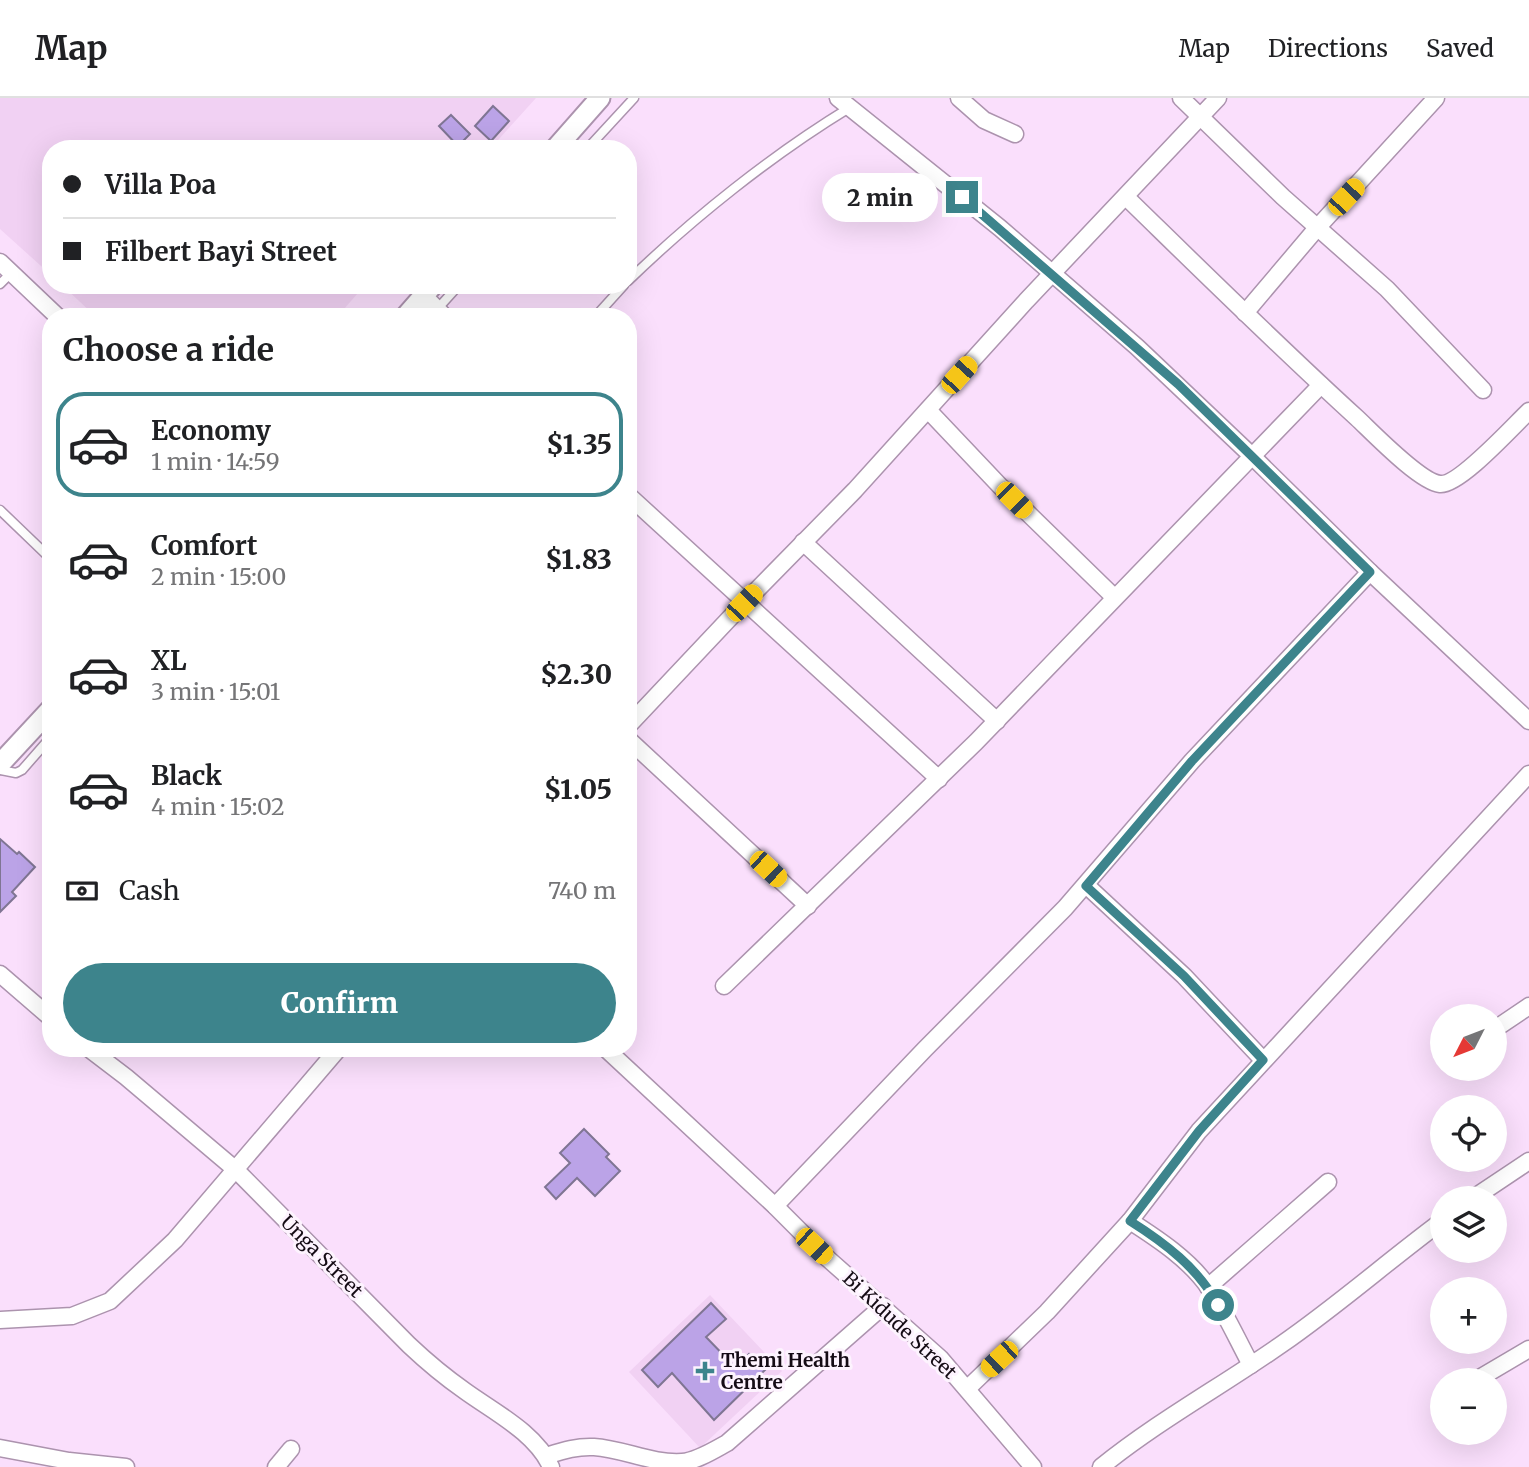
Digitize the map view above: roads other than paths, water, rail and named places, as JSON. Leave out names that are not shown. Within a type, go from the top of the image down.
[{"type":"street","points":[[563,140],[600,98]]},
{"type":"street","points":[[959,98],[984,120],[1016,134]]},
{"type":"street","points":[[1181,98],[1318,228],[1387,289],[1483,390]]},
{"type":"street","points":[[637,716],[855,490],[1052,273],[1218,98]]},
{"type":"street","points":[[1245,313],[1436,98]]},
{"type":"street","points":[[843,103],[962,197],[1157,365],[1370,572],[1529,721]]},
{"type":"street","points":[[1126,197],[1321,385],[1420,475],[1439,484],[1449,483],[1466,471],[1529,411]]},
{"type":"street","points":[[4,273],[47,308]]},
{"type":"street","points":[[724,986],[997,721],[1321,385]]},
{"type":"street","points":[[928,410],[1114,597]]},
{"type":"street","points":[[637,503],[939,779]]},
{"type":"street","points":[[803,542],[997,721]]},
{"type":"street","points":[[775,1206],[1086,886],[1192,761],[1370,572]]},
{"type":"street","points":[[0,764],[42,719]]},
{"type":"street","points":[[637,746],[808,906]]},
{"type":"street","points":[[968,1388],[1047,1312],[1130,1221],[1199,1131],[1529,774]]},
{"type":"street","points":[[1086,886],[1184,976],[1263,1060]]},
{"type":"street","points":[[0,974],[42,1010]]},
{"type":"street","points":[[1507,1021],[1529,1006]]},
{"type":"street","name":"Unga Street","points":[[100,1057],[236,1170],[432,1366],[524,1434],[549,1462]]},
{"type":"street","points":[[0,1320],[72,1316],[110,1301],[175,1240],[331,1057]]},
{"type":"street","name":"Bi Kidude Street","points":[[615,1057],[826,1257],[933,1351],[968,1388],[1033,1467]]},
{"type":"street","points":[[1492,1186],[1529,1161]]},
{"type":"street","points":[[1208,1287],[1328,1182]]},
{"type":"street","points":[[1130,1221],[1158,1239],[1196,1272],[1208,1287],[1251,1365]]},
{"type":"street","points":[[1101,1467],[1163,1420],[1251,1365],[1338,1303],[1430,1230]]},
{"type":"street","points":[[549,1462],[573,1448],[595,1447],[666,1462],[685,1462],[710,1452],[727,1443],[883,1306]]},
{"type":"street","points":[[1497,1368],[1529,1349]]},
{"type":"street","points":[[0,1448],[69,1461],[126,1467]]},
{"type":"street","points":[[276,1467],[291,1449]]},
{"type":"lane","points":[[595,140],[634,98]]},
{"type":"lane","points":[[637,272],[673,238],[813,130],[843,103]]},
{"type":"lane","points":[[434,305],[448,294]]},
{"type":"lane","points":[[603,308],[616,294]]},
{"type":"lane","points":[[0,510],[42,550]]},
{"type":"lane","points":[[0,770],[16,773],[22,770],[42,747]]},
{"type":"place","name":"Themi Health Centre","points":[[705,1371]]}]
